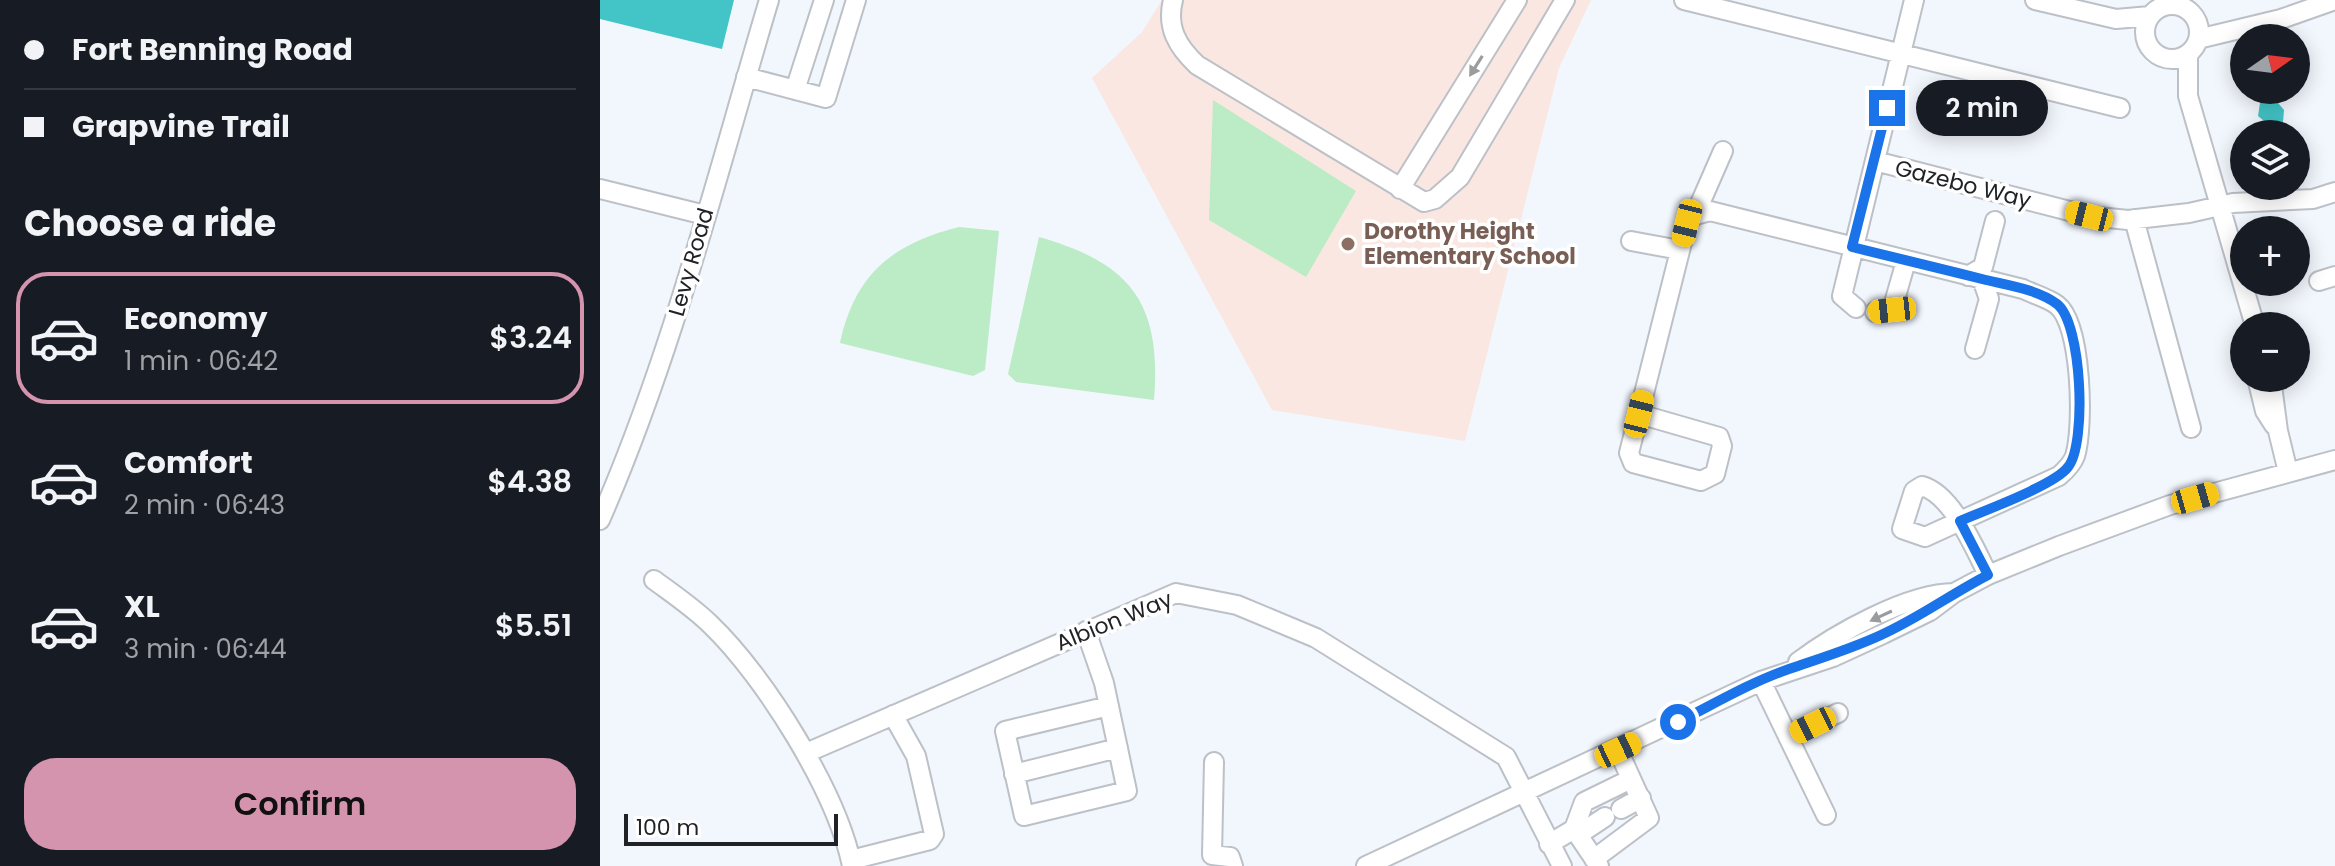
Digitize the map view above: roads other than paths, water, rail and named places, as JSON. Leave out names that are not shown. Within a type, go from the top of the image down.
[{"type":"street","name":"Levy Road","points":[[600,520],[643,415],[769,0]]},
{"type":"street","points":[[795,90],[824,0]]},
{"type":"street","points":[[746,77],[826,98],[856,0]]},
{"type":"street","points":[[1173,0],[1173,34],[1181,50],[1197,65],[1424,202],[1435,199],[1460,177],[1565,0]]},
{"type":"street","points":[[1400,189],[1517,0]]},
{"type":"street","points":[[1684,0],[1735,6],[1900,54],[2120,108]]},
{"type":"street","points":[[1856,308],[1842,296],[1914,0]]},
{"type":"street","points":[[2035,0],[2116,19],[2146,38],[2162,57],[2188,96],[2246,312]]},
{"type":"street","points":[[2268,24],[2335,0]]},
{"type":"street","points":[[2116,19],[2171,6]]},
{"type":"street","points":[[2171,6],[2194,38],[2188,96]]},
{"type":"street","points":[[2146,38],[2171,6]]},
{"type":"street","points":[[2162,57],[2180,58],[2194,38],[2230,34]]},
{"type":"street","points":[[1639,414],[1719,437],[1722,446],[1715,474],[1701,481],[1633,463],[1629,453],[1687,223],[1695,215],[1723,151]]},
{"type":"street","name":"Gazebo Way","points":[[1875,161],[2089,216],[2134,219],[2248,200]]},
{"type":"street","points":[[600,189],[705,215]]},
{"type":"street","name":"Gazebo Way","points":[[2310,198],[2335,192]]},
{"type":"street","points":[[1695,215],[1710,211],[2023,289],[2058,305],[2070,323],[2077,350],[2078,441],[2074,458],[2059,476],[1960,521],[1988,575]]},
{"type":"street","points":[[2134,219],[2191,428]]},
{"type":"street","points":[[1975,277],[1983,267],[1995,221]]},
{"type":"street","points":[[1631,241],[1680,250]]},
{"type":"street","points":[[1875,312],[1892,310],[1906,261]]},
{"type":"street","points":[[1975,277],[1989,299],[1975,349]]},
{"type":"street","points":[[2260,392],[2265,411],[2278,431]]},
{"type":"street","points":[[2273,392],[2288,472]]},
{"type":"street","points":[[1368,866],[1788,669],[1822,644],[1917,599],[1937,593],[1954,593],[1988,575],[2101,528],[2335,460]]},
{"type":"street","points":[[654,580],[711,624],[759,678],[806,753],[851,863],[930,840],[934,834],[916,756],[893,715]]},
{"type":"street","name":"Albion Way","points":[[806,753],[1176,593],[1237,605],[1316,638],[1506,757],[1562,866]]},
{"type":"street","points":[[1086,631],[1109,706],[1127,791],[1024,816],[1005,731],[1109,706]]},
{"type":"street","points":[[1761,681],[1826,815]]},
{"type":"street","points":[[1788,737],[1838,713]]},
{"type":"street","points":[[1014,774],[1118,748]]},
{"type":"street","points":[[1618,750],[1649,818],[1596,862],[1576,832],[1584,802],[1631,779]]},
{"type":"street","points":[[1214,762],[1212,855],[1230,857],[1233,866]]},
{"type":"street","points":[[1549,844],[1641,798]]},
{"type":"water","points":[[600,0],[734,0],[722,49],[600,19]]},
{"type":"water","points":[[2260,104],[2279,104],[2284,110],[2283,120],[2263,120],[2258,116]]},
{"type":"place","name":"Dorothy Height Elementary School","points":[[1348,244]]}]
